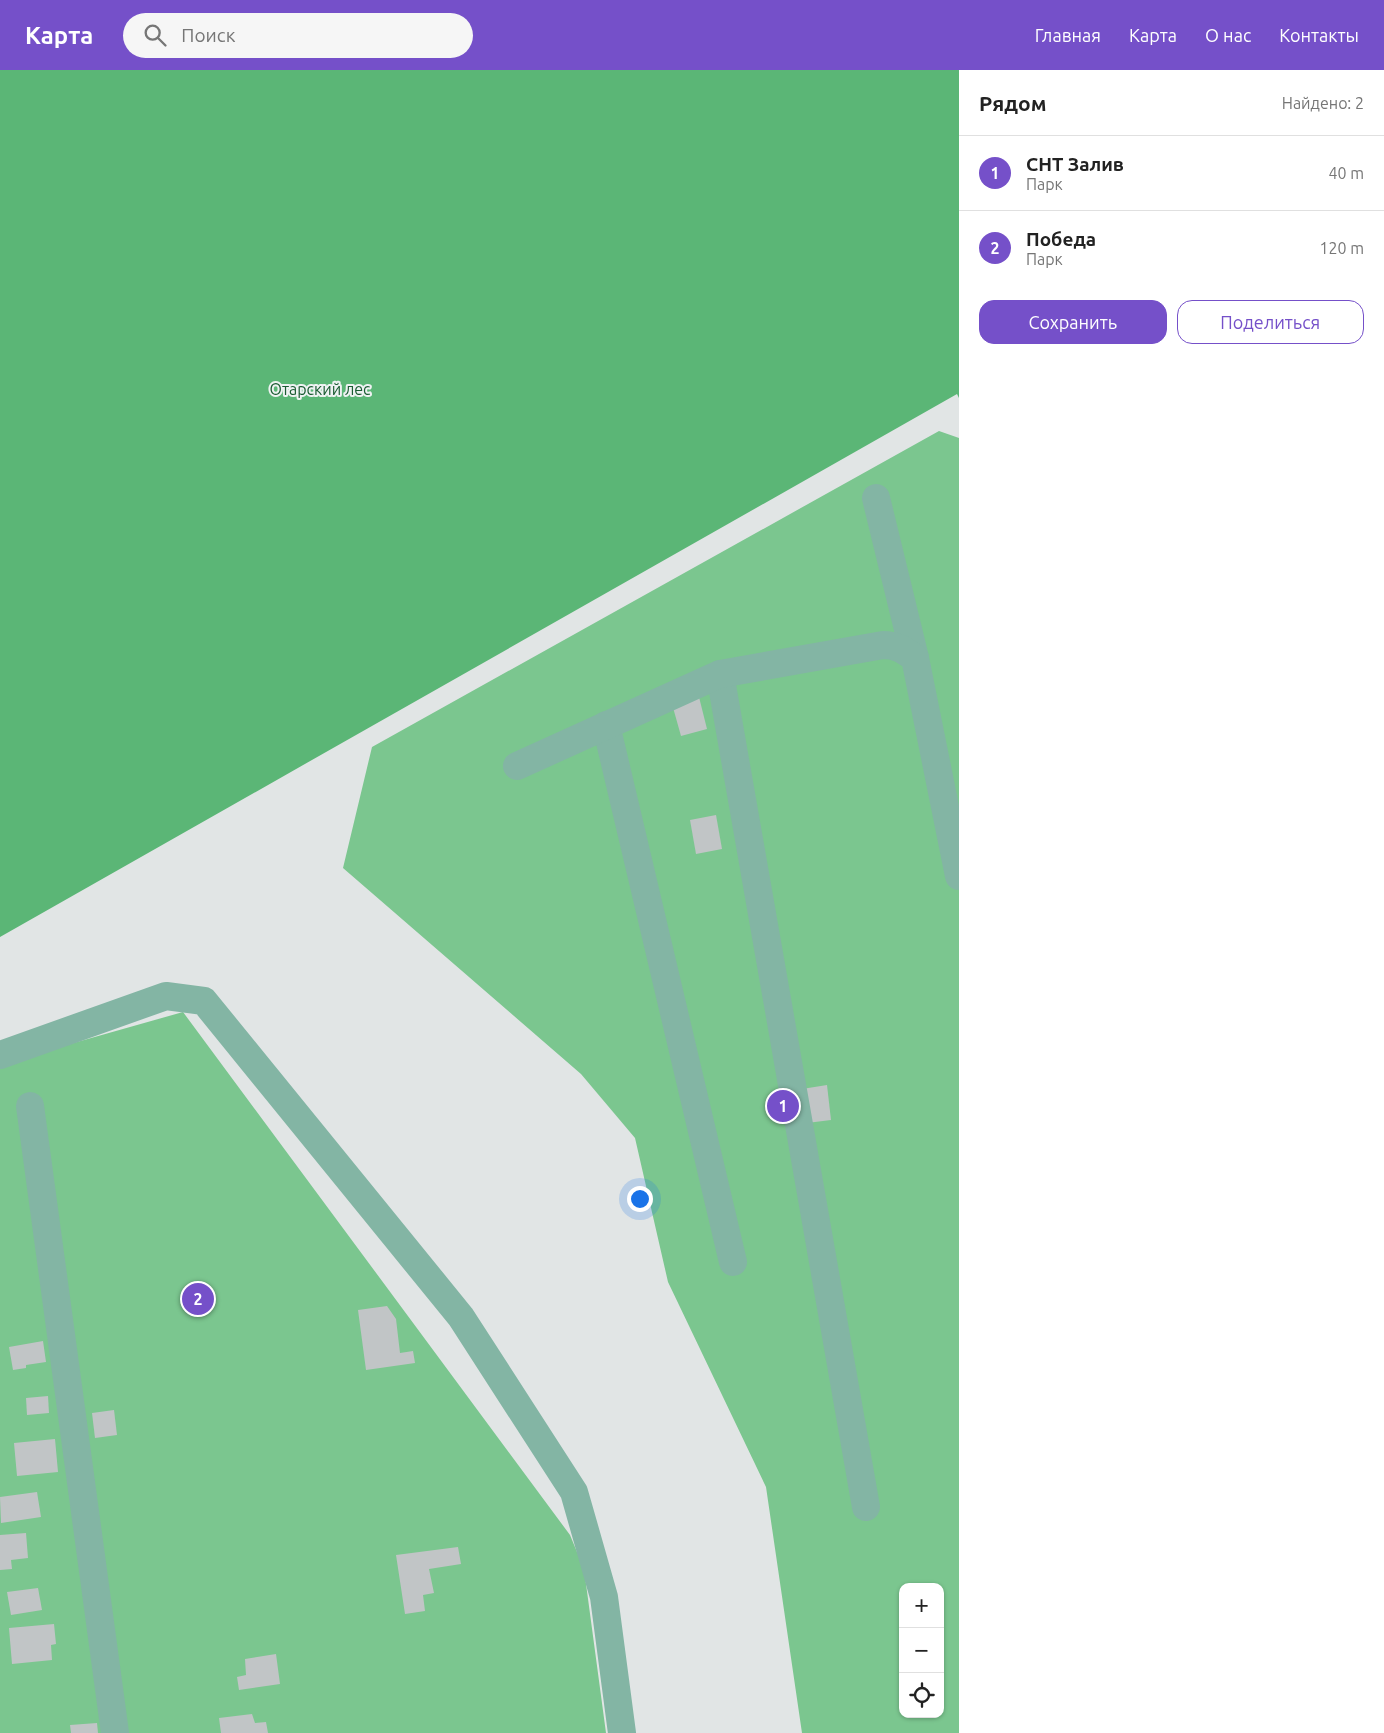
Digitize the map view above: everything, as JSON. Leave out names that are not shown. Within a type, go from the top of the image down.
[{"type":"lane","points":[[876,498],[915,658],[959,876]]},
{"type":"lane","points":[[516,766],[720,674],[883,645],[899,647],[915,658]]},
{"type":"lane","points":[[720,674],[866,1507]]},
{"type":"lane","points":[[606,725],[733,1262]]},
{"type":"lane","points":[[0,1055],[166,996],[204,1001],[461,1317],[574,1492],[604,1598],[622,1733]]},
{"type":"lane","points":[[30,1106],[116,1733]]},
{"type":"green space","name":"Отарский лес","points":[[0,70],[959,70],[959,398],[957,394],[0,937]]},
{"type":"green space","points":[[939,431],[959,438],[959,1733],[802,1733],[766,1487],[668,1282],[635,1138],[581,1074],[343,868],[372,747]]},
{"type":"green space","points":[[183,1012],[570,1535],[584,1569],[606,1733],[0,1733],[0,1062],[24,1057]]},
{"type":"building","points":[[699,697],[707,729],[681,736],[672,704]]},
{"type":"building","points":[[716,815],[722,849],[696,854],[690,820]]},
{"type":"building","points":[[827,1085],[831,1120],[807,1123],[802,1089]]},
{"type":"building","points":[[387,1306],[396,1319],[400,1353],[413,1351],[415,1363],[366,1370],[358,1310]]},
{"type":"building","points":[[43,1341],[46,1362],[26,1365],[26,1368],[13,1370],[9,1347]]},
{"type":"building","points":[[48,1396],[49,1413],[27,1415],[26,1398]]},
{"type":"building","points":[[114,1410],[117,1435],[95,1438],[92,1413]]},
{"type":"building","points":[[55,1439],[58,1472],[17,1476],[14,1443]]},
{"type":"building","points":[[37,1492],[41,1517],[1,1523],[0,1497]]},
{"type":"building","points":[[26,1533],[28,1558],[11,1560],[12,1569],[0,1570],[0,1535]]},
{"type":"building","points":[[458,1547],[461,1564],[429,1569],[434,1593],[423,1595],[425,1611],[405,1614],[396,1555]]},
{"type":"building","points":[[38,1588],[42,1610],[11,1615],[7,1592]]},
{"type":"building","points":[[54,1624],[56,1644],[51,1645],[52,1660],[12,1664],[9,1628]]},
{"type":"building","points":[[276,1654],[280,1684],[239,1690],[237,1677],[246,1675],[245,1659]]},
{"type":"building","points":[[252,1714],[255,1723],[266,1722],[268,1733],[221,1733],[219,1718]]},
{"type":"building","points":[[97,1723],[98,1733],[71,1733],[70,1725]]},
{"type":"place","name":"СНТ Залив","points":[[783,1106]]},
{"type":"place","name":"Победа","points":[[198,1299]]}]
